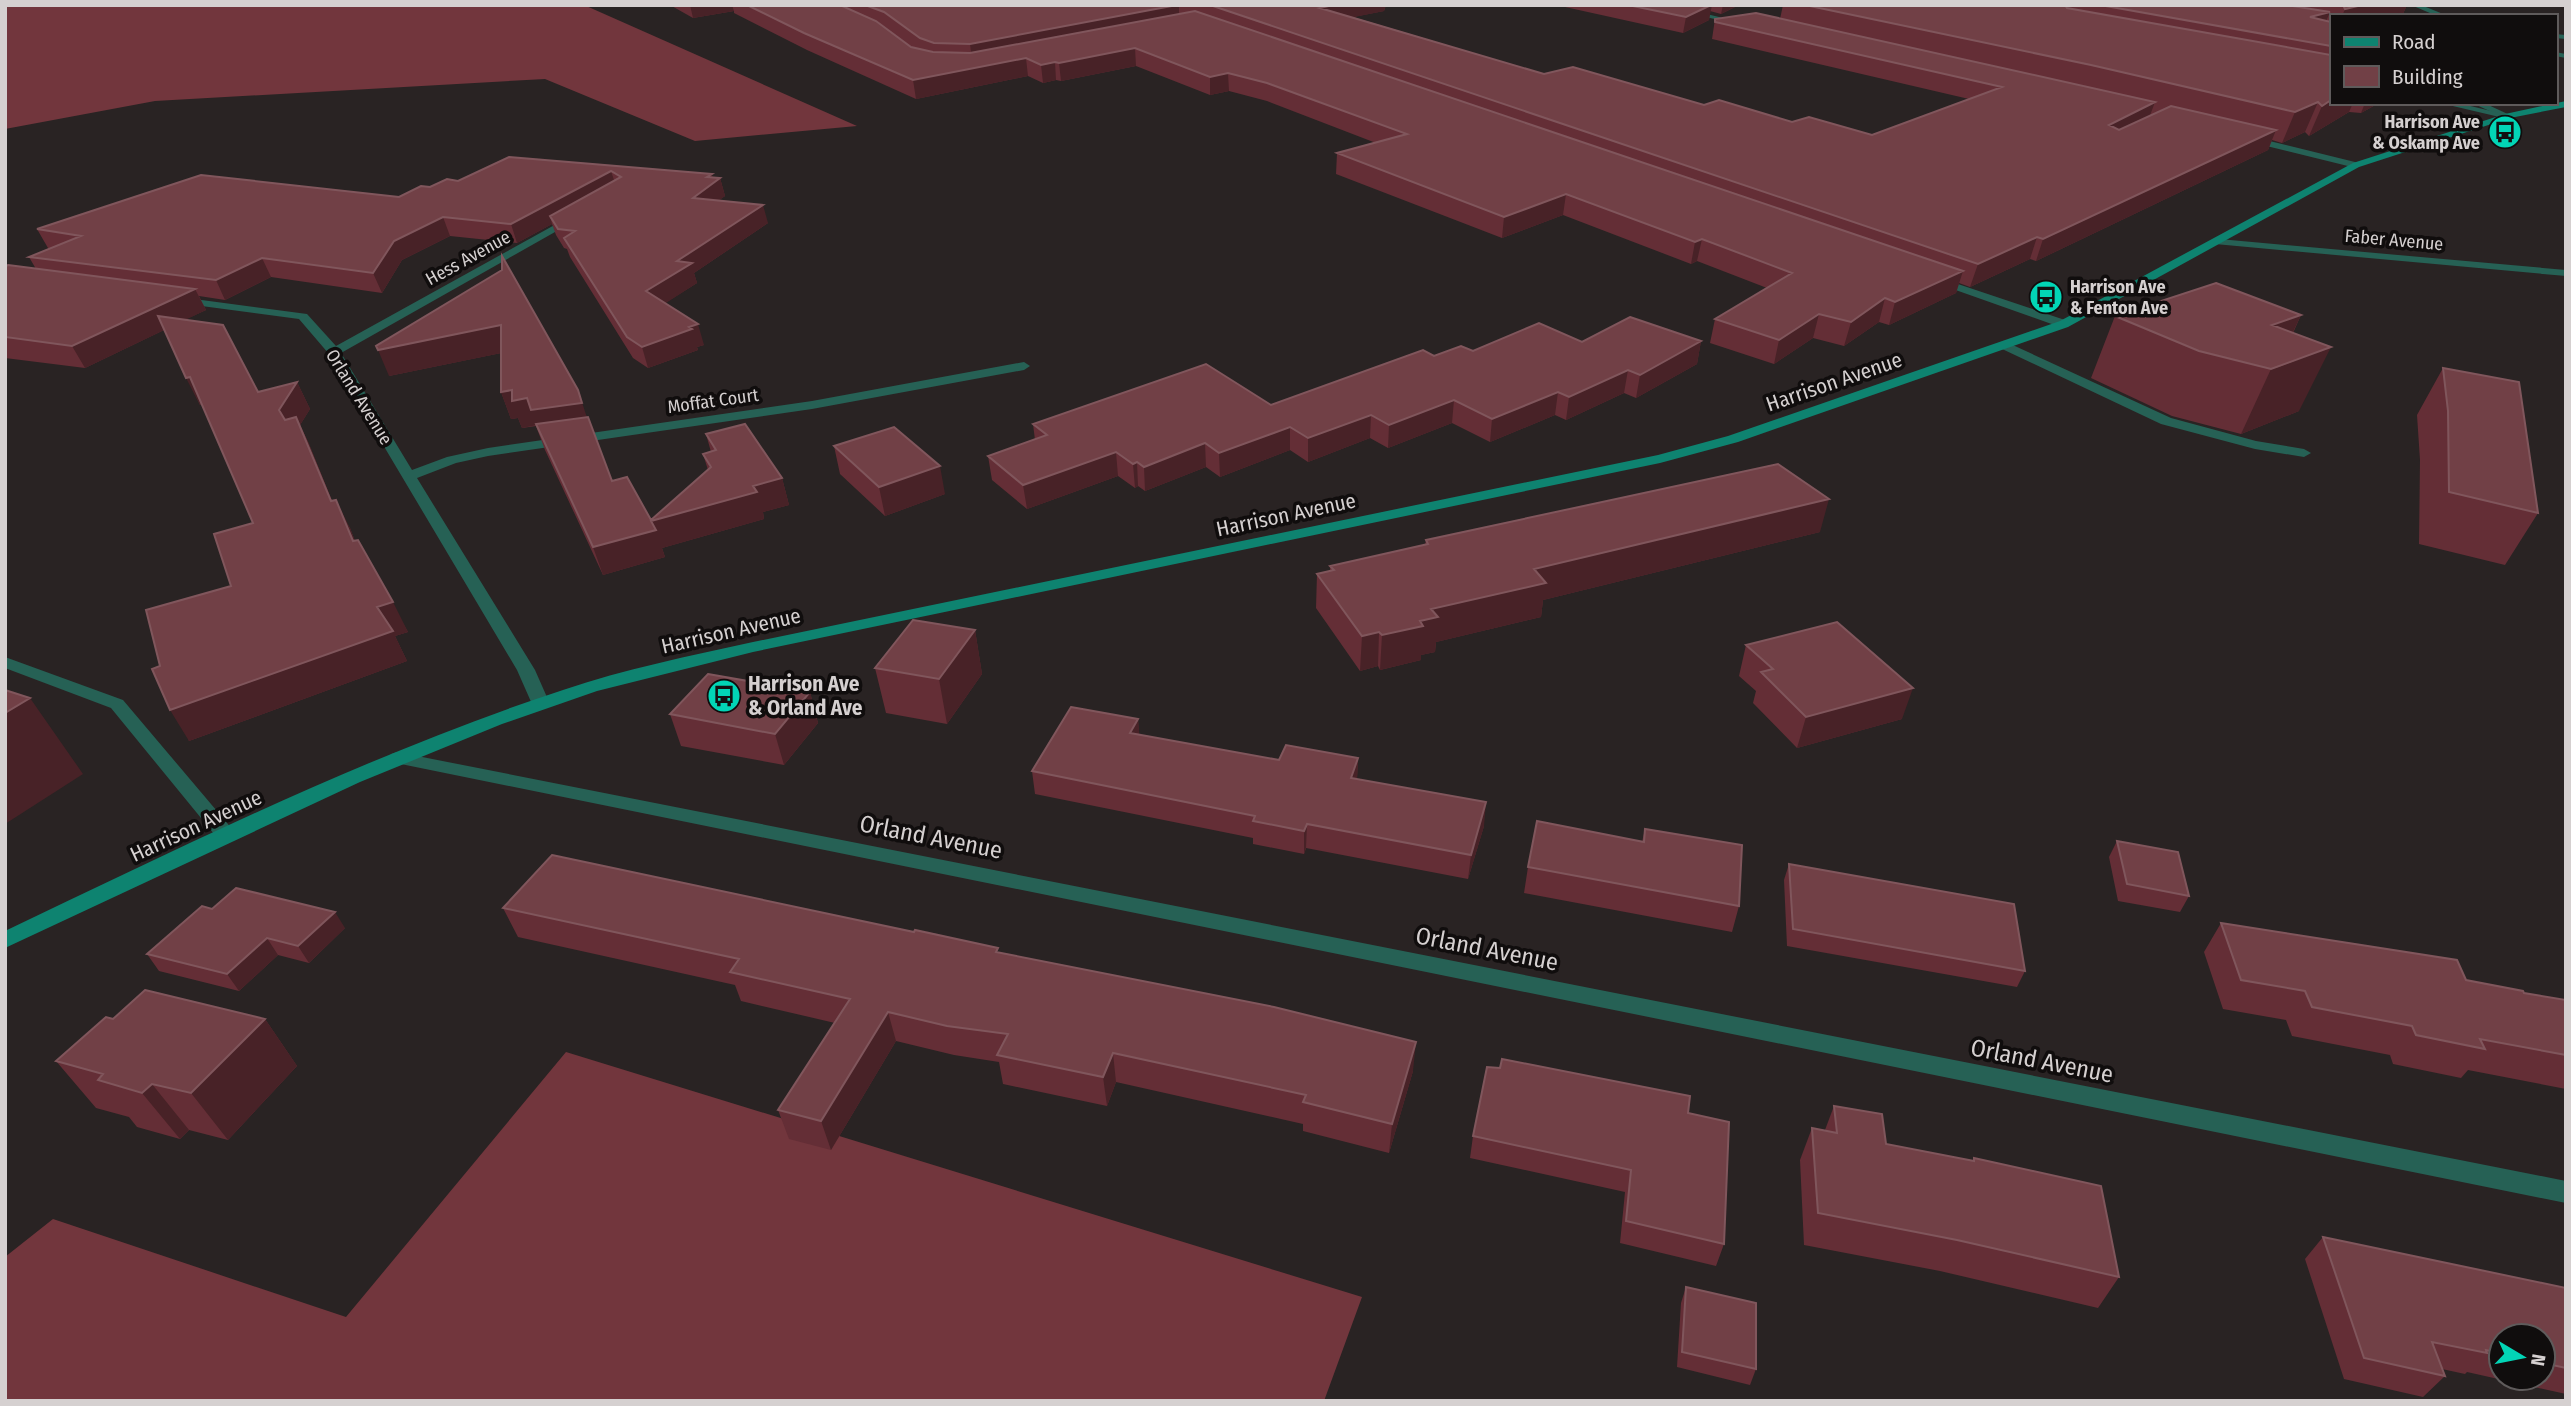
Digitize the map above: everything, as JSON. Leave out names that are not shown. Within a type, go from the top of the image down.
[{"type":"main road","name":"Harrison Avenue","points":[[5,940],[226,835],[397,758],[541,704],[639,673],[753,646],[1660,459],[1733,439],[2064,324],[2219,242],[2356,165],[2508,116],[2563,106]]},
{"type":"street","points":[[1658,5],[1754,26]]},
{"type":"street","points":[[2414,5],[2439,14]]},
{"type":"street","points":[[2454,105],[2508,116]]},
{"type":"street","points":[[2481,105],[2508,116]]},
{"type":"street","points":[[2241,137],[2356,165]]},
{"type":"street","name":"Hess Avenue","points":[[334,352],[583,214]]},
{"type":"street","name":"Faber Avenue","points":[[2219,242],[2566,273]]},
{"type":"street","points":[[1932,278],[2064,324]]},
{"type":"street","name":"Orland Avenue","points":[[168,299],[303,316],[334,352],[526,670],[541,704]]},
{"type":"street","points":[[2004,345],[2166,421],[2255,445],[2304,453]]},
{"type":"street","name":"Moffat Court","points":[[408,476],[452,460],[488,452],[811,405],[1024,366]]},
{"type":"street","points":[[5,662],[117,704],[226,835]]},
{"type":"street","name":"Orland Avenue","points":[[397,758],[2566,1192]]},
{"type":"shaded area","points":[[5,5],[584,5],[857,126],[695,141],[545,79],[155,101],[5,129]]},
{"type":"shaded area","points":[[566,1052],[1362,1297],[1324,1401],[5,1401],[5,1257],[53,1219],[346,1317]]},
{"type":"building","points":[[747,5],[840,5],[876,21],[911,47],[933,52],[970,53],[1195,11],[1963,271],[1895,302],[1885,298],[1851,322],[1819,314],[1779,340],[1715,319],[1792,273],[1702,239],[1695,242],[1566,194],[1504,217],[1337,153],[1407,134],[1267,83],[1228,73],[1210,77],[1135,48],[1041,65],[1026,58],[913,80]]},
{"type":"building","points":[[865,5],[1177,5],[970,44],[934,43],[920,38],[884,12]]},
{"type":"building","points":[[1210,5],[1333,5],[1320,8],[1544,74],[1573,67],[1704,105],[1719,100],[1792,122],[1809,117],[1872,135],[2002,87],[1715,22],[1715,19],[1756,13],[2155,102],[2109,125],[2119,130],[2171,106],[2276,130],[2043,239],[2037,237],[1978,264]]},
{"type":"building","points":[[1628,5],[1711,5],[1686,17]]},
{"type":"building","points":[[1805,5],[2065,5],[2067,8],[2330,55],[2330,101],[2322,106],[2318,102],[2295,112],[2091,65]]},
{"type":"building","points":[[2100,5],[2286,5],[2330,12],[2310,17],[2330,22],[2330,46]]},
{"type":"building","points":[[2343,5],[2362,5],[2345,9]]},
{"type":"building","points":[[509,157],[712,174],[707,177],[720,178],[693,198],[763,205],[677,261],[692,263],[646,291],[698,324],[689,327],[692,329],[642,347],[627,337],[564,238],[575,231],[558,229],[550,216],[621,177],[611,171],[511,224],[443,217],[394,241],[373,273],[262,258],[216,280],[29,257],[81,236],[37,229],[201,175],[399,197],[421,186],[430,187],[447,179],[458,181]]},
{"type":"building","points":[[502,256],[578,390],[582,403],[531,410],[527,398],[512,401],[512,390],[501,392],[501,325],[378,350],[376,346],[502,270]]},
{"type":"building","points":[[8,265],[195,289],[72,346],[5,337],[5,267]]},
{"type":"building","points":[[2216,283],[2301,315],[2272,325],[2331,347],[2271,369],[2199,351],[2115,316]]},
{"type":"building","points":[[158,316],[223,325],[258,392],[297,382],[279,410],[285,420],[296,417],[331,501],[336,500],[353,541],[358,540],[393,602],[377,607],[393,631],[170,710],[152,669],[160,666],[146,610],[231,586],[214,534],[253,523],[190,377],[186,378]]},
{"type":"building","points":[[1630,317],[1701,341],[1640,375],[1628,370],[1569,397],[1558,392],[1492,419],[1454,400],[1389,425],[1371,415],[1308,438],[1290,427],[1219,453],[1205,443],[1144,467],[1137,462],[1133,464],[1116,452],[1023,485],[988,456],[1047,435],[1033,424],[1206,364],[1271,405],[1423,350],[1434,356],[1461,346],[1473,351],[1539,323],[1582,342]]},
{"type":"building","points":[[2443,368],[2519,382],[2538,513],[2449,492],[2448,411]]},
{"type":"building","points":[[588,417],[612,481],[627,477],[651,520],[711,467],[703,454],[716,450],[706,434],[745,424],[782,478],[753,486],[757,492],[651,521],[656,530],[593,547],[536,424]]},
{"type":"building","points":[[894,427],[940,466],[879,487],[834,446]]},
{"type":"building","points":[[1778,464],[1829,499],[1534,569],[1546,583],[1431,609],[1438,617],[1420,621],[1423,626],[1382,635],[1379,632],[1362,636],[1317,574],[1334,570],[1330,566],[1428,544],[1426,540]]},
{"type":"building","points":[[913,620],[975,630],[939,679],[875,668]]},
{"type":"building","points":[[1837,622],[1913,688],[1806,717],[1761,672],[1773,669],[1746,645]]},
{"type":"building","points":[[708,674],[810,692],[775,734],[670,714]]},
{"type":"building","points":[[5,690],[30,698],[5,713]]},
{"type":"building","points":[[1071,707],[1138,719],[1130,733],[1279,760],[1286,745],[1358,758],[1351,778],[1486,802],[1471,855],[1307,824],[1304,831],[1253,821],[1255,816],[1032,771]]},
{"type":"building","points":[[1537,821],[1644,842],[1645,829],[1742,845],[1739,906],[1528,867]]},
{"type":"building","points":[[2117,841],[2178,852],[2189,896],[2127,884]]},
{"type":"building","points":[[552,855],[998,948],[996,952],[1274,1007],[1416,1042],[1392,1124],[1303,1102],[1306,1095],[1113,1053],[1103,1077],[997,1055],[1008,1034],[947,1026],[888,1012],[821,1121],[778,1110],[850,999],[730,972],[739,959],[503,908]]},
{"type":"building","points":[[1789,864],[2014,904],[2025,971],[1793,929]]},
{"type":"building","points":[[236,888],[335,912],[298,946],[267,938],[227,974],[147,954],[202,906],[212,909]]},
{"type":"building","points":[[2221,923],[2457,960],[2466,980],[2566,1000],[2566,1055],[2480,1039],[2485,1049],[2416,1035],[2412,1026],[2312,1007],[2305,991],[2241,980]]},
{"type":"building","points":[[145,990],[265,1019],[191,1093],[152,1084],[142,1093],[98,1080],[103,1074],[56,1061],[106,1017],[113,1019]]},
{"type":"building","points":[[1502,1059],[1690,1096],[1688,1113],[1729,1122],[1724,1244],[1626,1221],[1631,1170],[1473,1136],[1487,1067],[1500,1068]]},
{"type":"building","points":[[1834,1106],[1882,1114],[1886,1144],[1974,1161],[1974,1158],[2101,1186],[2119,1277],[1957,1240],[1818,1213],[1812,1128],[1837,1133]]},
{"type":"building","points":[[2323,1237],[2566,1288],[2566,1368],[2557,1366],[2557,1322],[2487,1322],[2487,1353],[2432,1342],[2445,1376],[2364,1358]]},
{"type":"building","points":[[1686,1287],[1756,1303],[1756,1369],[1682,1352]]},
{"type":"place","name":"Harrison Ave & Oskamp Ave","points":[[2505,132]]},
{"type":"place","name":"Harrison Ave & Fenton Ave","points":[[2046,297]]},
{"type":"place","name":"Harrison Ave & Orland Ave","points":[[724,696]]}]
